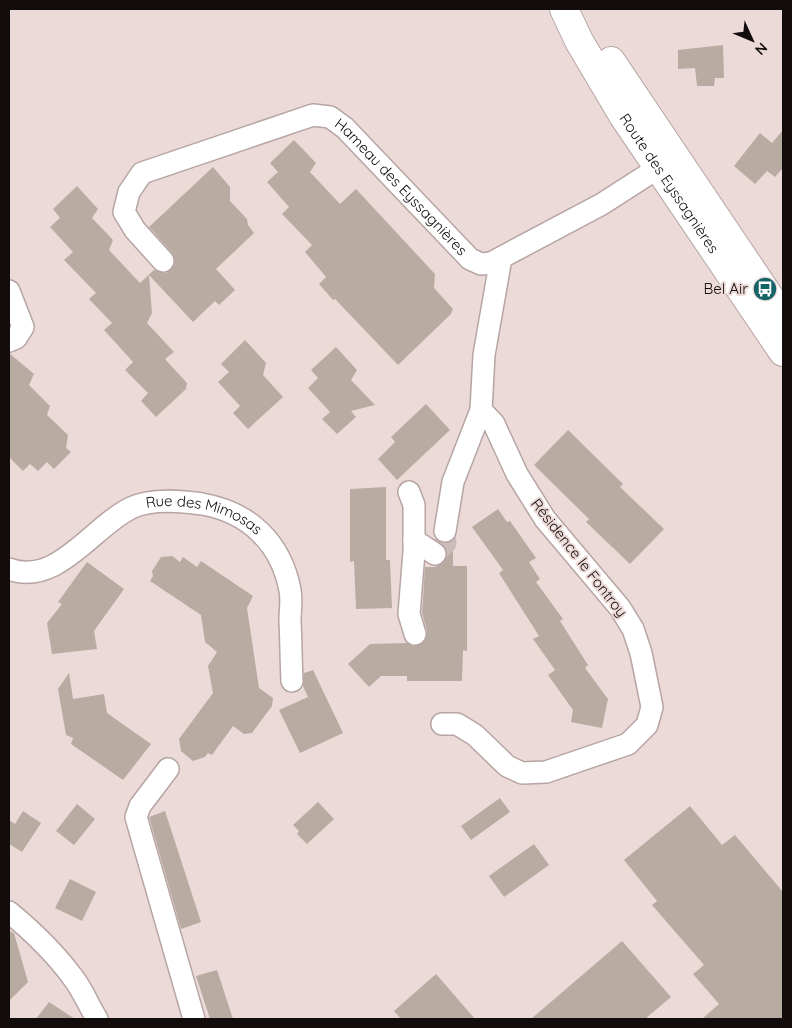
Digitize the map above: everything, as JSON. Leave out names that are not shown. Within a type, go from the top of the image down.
[{"type":"main road","name":"Route des Eyssagnières","points":[[564,9],[601,80],[755,275],[783,317]]},
{"type":"main road","name":"Route des Eyssagnières","points":[[580,9],[615,69],[662,157],[783,352]]},
{"type":"street","name":"Hameau des Eyssagnières","points":[[163,261],[135,230],[124,212],[129,192],[142,173],[313,115],[330,117],[345,128],[470,259],[481,264],[491,263],[602,204],[662,157]]},
{"type":"street","points":[[445,531],[454,482],[481,410],[484,355],[501,258]]},
{"type":"street","points":[[9,291],[23,326],[16,338],[9,342]]},
{"type":"street","name":"Résidence le Fontroy","points":[[442,724],[457,724],[475,735],[507,766],[522,773],[546,772],[628,744],[648,725],[652,707],[641,653],[633,629],[620,608],[545,519],[517,474],[494,424],[481,410]]},
{"type":"street","points":[[409,492],[414,505],[410,614],[415,634]]},
{"type":"street","name":"Rue des Mimosas","points":[[9,569],[20,573],[42,571],[49,568],[132,507],[185,501],[220,507],[244,518],[265,536],[282,561],[290,591],[292,681]]},
{"type":"street","points":[[414,540],[435,554]]},
{"type":"street","points":[[168,769],[140,806],[136,817],[194,1019]]},
{"type":"street","points":[[9,912],[28,928],[74,979],[97,1019]]},
{"type":"building","points":[[723,45],[724,78],[715,78],[714,86],[697,86],[695,68],[678,69],[678,50]]},
{"type":"building","points":[[783,130],[783,168],[775,177],[767,171],[755,184],[734,166],[760,133],[772,143]]},
{"type":"building","points":[[294,140],[316,163],[310,172],[340,204],[356,189],[435,274],[434,288],[453,309],[451,314],[398,365],[319,284],[326,277],[305,252],[312,245],[282,214],[289,207],[267,182],[278,172],[270,163]]},
{"type":"building","points":[[213,167],[230,187],[230,201],[247,219],[248,225],[254,233],[216,269],[235,290],[219,305],[215,301],[193,322],[149,275],[152,313],[147,323],[174,352],[165,359],[187,383],[186,389],[156,417],[141,401],[148,393],[125,370],[133,362],[104,330],[112,323],[89,299],[96,293],[64,260],[73,252],[50,227],[60,218],[53,209],[77,186],[98,209],[92,218],[113,240],[109,250],[140,283],[154,270],[166,273],[175,264],[172,253],[149,227]]},
{"type":"building","points":[[245,340],[266,363],[263,375],[283,397],[248,429],[233,413],[240,406],[218,382],[229,372],[221,364]]},
{"type":"building","points":[[336,347],[357,370],[351,380],[375,405],[351,411],[356,417],[337,434],[322,419],[330,412],[308,388],[318,378],[311,370]]},
{"type":"building","points":[[9,353],[34,374],[29,385],[50,406],[47,415],[68,435],[66,448],[71,452],[54,469],[47,462],[38,471],[30,464],[23,471],[9,457]]},
{"type":"building","points":[[426,404],[450,430],[397,480],[378,459],[395,442],[391,437]]},
{"type":"building","points":[[568,430],[623,484],[620,487],[664,529],[630,564],[586,522],[589,519],[534,465]]},
{"type":"building","points":[[386,487],[386,560],[390,560],[392,608],[356,609],[354,561],[350,562],[350,489]]},
{"type":"building","points":[[498,509],[507,522],[510,521],[536,558],[529,562],[540,579],[536,582],[563,619],[560,621],[588,665],[585,668],[608,699],[602,728],[571,722],[573,710],[548,675],[555,670],[533,639],[539,636],[499,573],[503,570],[472,527]]},
{"type":"building","points":[[453,541],[453,566],[467,566],[467,651],[463,650],[462,681],[407,681],[407,676],[381,676],[369,687],[348,664],[370,644],[407,643],[413,646],[424,642],[427,631],[422,613],[425,567],[435,567],[445,561],[446,549],[439,542]]},
{"type":"building","points":[[172,556],[180,562],[183,557],[197,567],[201,561],[253,596],[247,608],[259,688],[273,698],[272,706],[252,733],[244,734],[233,726],[212,755],[208,753],[205,757],[193,761],[181,751],[179,739],[213,693],[208,666],[217,652],[205,642],[201,615],[150,581],[153,576],[152,571],[161,557]]},
{"type":"building","points":[[87,562],[124,589],[94,631],[97,649],[52,654],[47,623],[62,604],[58,602]]},
{"type":"building","points":[[313,670],[343,733],[300,753],[279,710],[308,697],[303,686],[304,673]]},
{"type":"building","points":[[69,673],[73,699],[104,694],[107,713],[151,744],[123,780],[71,744],[73,738],[66,735],[58,689]]},
{"type":"building","points":[[500,798],[510,812],[471,840],[461,826]]},
{"type":"building","points":[[318,802],[334,819],[307,844],[297,834],[299,831],[293,825]]},
{"type":"building","points":[[77,804],[95,819],[74,845],[56,831]]},
{"type":"building","points":[[690,806],[722,845],[735,835],[783,892],[783,1019],[702,1019],[719,1004],[693,974],[704,965],[652,905],[657,901],[624,860]]},
{"type":"building","points":[[23,811],[41,823],[22,852],[9,844],[9,820],[15,824]]},
{"type":"building","points":[[165,811],[201,922],[181,929],[149,817]]},
{"type":"building","points":[[534,844],[549,865],[504,897],[489,876]]},
{"type":"building","points":[[70,879],[96,892],[82,921],[55,908]]},
{"type":"building","points":[[9,931],[14,933],[28,982],[9,1001]]},
{"type":"building","points":[[622,941],[671,997],[645,1019],[531,1019]]},
{"type":"building","points":[[217,970],[233,1019],[210,1019],[196,976]]},
{"type":"building","points":[[436,974],[475,1019],[401,1019],[394,1011]]},
{"type":"building","points":[[49,1002],[75,1019],[36,1019]]},
{"type":"tunnel","points":[[435,554],[446,543],[445,531]]},
{"type":"place","name":"Bel Air","points":[[765,289]]}]
